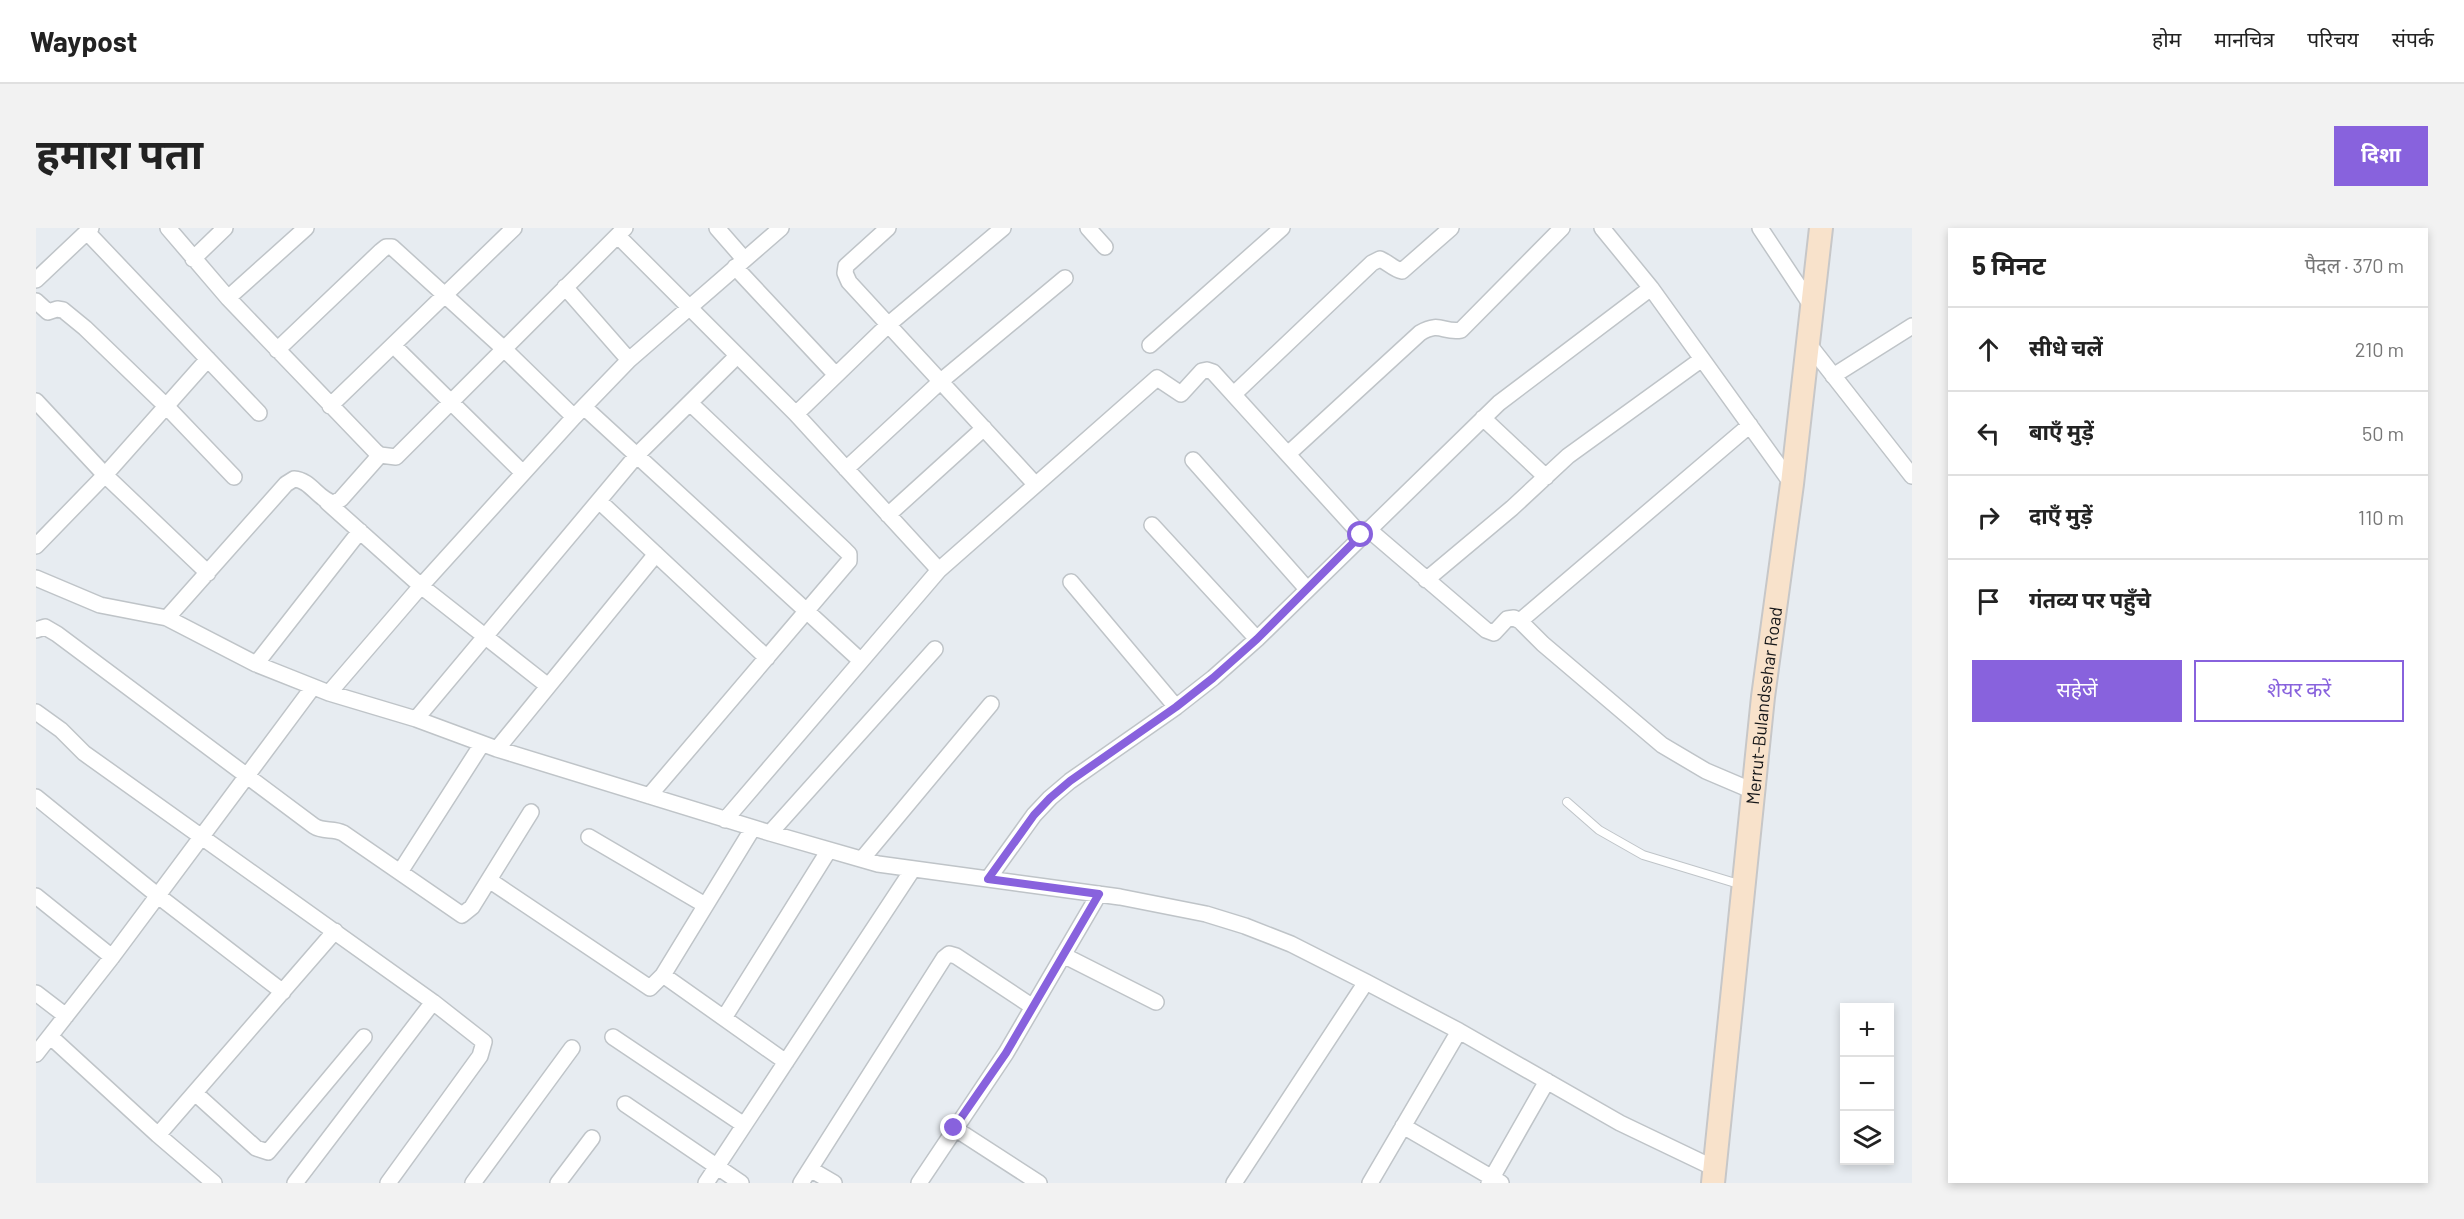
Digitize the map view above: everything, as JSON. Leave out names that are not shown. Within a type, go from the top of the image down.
[{"type":"main road","name":"Merrut-Bulandsehar Road","points":[[1716,1178],[1763,696],[1792,484],[1821,228]]},
{"type":"street","points":[[168,228],[228,298],[330,406],[381,455],[396,457],[621,232],[688,307],[796,414],[939,570]]},
{"type":"street","points":[[193,259],[225,228]]},
{"type":"street","points":[[228,298],[306,228]]},
{"type":"street","points":[[330,406],[514,228]]},
{"type":"street","points":[[717,228],[739,263],[836,375]]},
{"type":"street","points":[[329,693],[421,586],[629,360],[781,228]]},
{"type":"street","points":[[888,228],[846,266],[845,273],[849,282],[1035,484]]},
{"type":"street","points":[[1088,228],[1105,247]]},
{"type":"street","points":[[1150,345],[1282,228]]},
{"type":"street","points":[[1234,394],[1372,263],[1380,259],[1388,262],[1394,269],[1402,271],[1451,228]]},
{"type":"street","points":[[1288,454],[1420,333],[1430,327],[1438,326],[1454,331],[1461,330],[1562,228]]},
{"type":"street","points":[[1602,228],[1650,288],[1792,484]]},
{"type":"street","points":[[1760,228],[1811,304]]},
{"type":"street","points":[[36,280],[89,230],[259,413]]},
{"type":"street","points":[[796,414],[889,324],[996,230]]},
{"type":"street","points":[[277,350],[386,247],[392,247],[503,348],[579,412],[637,455],[861,661]]},
{"type":"street","points":[[846,469],[941,381],[1065,278]]},
{"type":"street","points":[[565,287],[629,360]]},
{"type":"street","points":[[988,879],[1034,815],[1050,798],[1070,781],[1176,707],[1257,639],[1483,418],[1520,385],[1650,288]]},
{"type":"street","points":[[36,301],[47,312],[60,309],[70,315],[167,407],[234,477]]},
{"type":"street","points":[[1833,376],[1912,326]]},
{"type":"street","points":[[1807,342],[1912,476]]},
{"type":"street","points":[[393,345],[523,473]]},
{"type":"street","points":[[416,719],[637,455],[737,356]]},
{"type":"street","points":[[36,546],[105,475],[208,359]]},
{"type":"street","points":[[1426,580],[1596,435],[1702,359]]},
{"type":"street","points":[[725,820],[939,570],[1157,378],[1181,394],[1202,371],[1207,369],[1220,378],[1288,454],[1365,532],[1486,630],[1494,633],[1507,619],[1514,618],[1521,621],[1543,644],[1662,745],[1706,771],[1753,791]]},
{"type":"street","points":[[36,401],[105,475],[208,573]]},
{"type":"street","points":[[649,796],[847,565],[849,554],[690,403]]},
{"type":"street","points":[[1483,418],[1546,477]]},
{"type":"street","points":[[1521,621],[1750,425]]},
{"type":"street","points":[[888,515],[984,428]]},
{"type":"street","points":[[327,502],[334,503],[341,499],[381,455]]},
{"type":"street","points":[[1193,460],[1307,590]]},
{"type":"street","points":[[167,618],[286,484],[294,479],[302,479],[421,586],[484,638],[548,686]]},
{"type":"street","points":[[599,501],[767,658]]},
{"type":"street","points":[[1152,525],[1257,639]]},
{"type":"street","points":[[256,664],[360,531]]},
{"type":"street","points":[[400,872],[489,747],[548,686],[656,554]]},
{"type":"street","points":[[36,578],[100,605],[167,618],[256,664],[329,693],[416,719],[489,747],[770,833],[862,859],[913,869],[1099,894],[1206,914],[1245,926],[1291,944],[1459,1031],[1648,1137],[1716,1178]]},
{"type":"street","points":[[1071,582],[1176,707]]},
{"type":"street","points":[[36,630],[45,627],[57,634],[150,706],[318,829],[338,831],[462,915],[472,907],[531,812]]},
{"type":"street","points":[[770,833],[935,649]]},
{"type":"street","points":[[36,1054],[112,957],[313,687]]},
{"type":"street","points":[[862,859],[991,704]]},
{"type":"street","points":[[36,712],[61,730],[84,753],[433,1002],[484,1042],[484,1050],[388,1183]]},
{"type":"street","points":[[36,797],[157,895],[283,992]]},
{"type":"street","points":[[489,880],[642,985],[650,988],[663,975],[753,828]]},
{"type":"street","points":[[589,837],[705,905]]},
{"type":"street","points":[[724,1018],[830,850]]},
{"type":"street","points":[[706,1183],[913,869]]},
{"type":"street","points":[[919,1183],[954,1128],[986,1084],[1099,894]]},
{"type":"street","points":[[36,896],[112,957]]},
{"type":"street","points":[[158,1135],[335,932]]},
{"type":"street","points":[[801,1183],[944,958],[949,954],[956,956],[1033,1007]]},
{"type":"street","points":[[1064,955],[1156,1002]]},
{"type":"street","points":[[663,975],[786,1062]]},
{"type":"street","points":[[1234,1183],[1366,982]]},
{"type":"street","points":[[36,993],[66,1016]]},
{"type":"street","points":[[295,1183],[433,1002]]},
{"type":"street","points":[[1370,1183],[1459,1031]]},
{"type":"street","points":[[51,1037],[214,1183]]},
{"type":"street","points":[[195,1093],[256,1148],[268,1152],[364,1037]]},
{"type":"street","points":[[613,1037],[744,1125]]},
{"type":"street","points":[[473,1183],[572,1048]]},
{"type":"street","points":[[1403,1126],[1494,1181],[1547,1081]]},
{"type":"street","points":[[625,1104],[741,1183]]},
{"type":"street","points":[[954,1128],[1039,1183]]},
{"type":"street","points":[[558,1183],[592,1138]]},
{"type":"street","points":[[810,1169],[834,1183]]},
{"type":"lane","points":[[1567,802],[1599,830],[1643,855],[1743,885]]},
{"type":"route","points":[[954,1128],[1006,1053],[1099,894],[988,879],[1034,815],[1050,798],[1070,781],[1176,707],[1213,678],[1257,639],[1361,535]]}]
